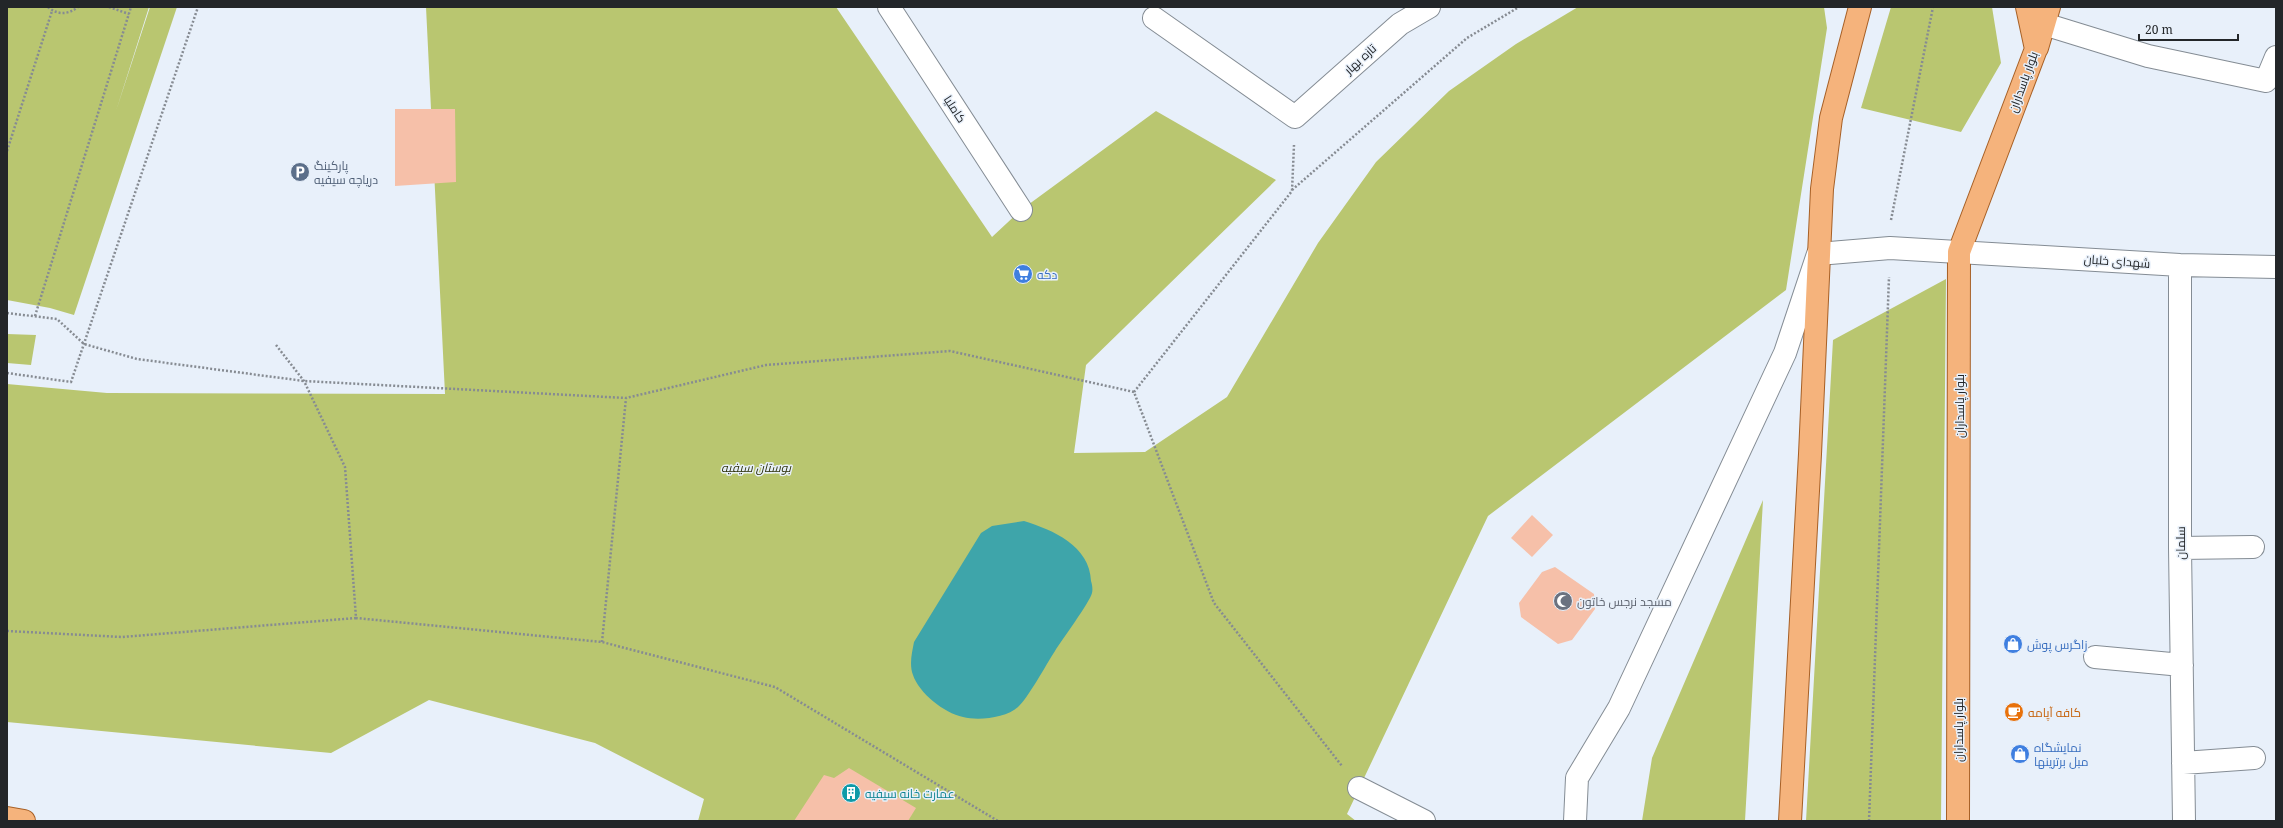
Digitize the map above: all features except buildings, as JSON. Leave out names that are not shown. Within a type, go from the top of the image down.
[{"type":"main road","points":[[1790,821],[1810,454],[1822,189],[1831,118],[1860,7]]},
{"type":"main road","name":"بلوار پاسداران","points":[[1958,821],[1959,252],[2036,49],[2027,7]]},
{"type":"main road","points":[[2036,49],[2047,16]]},
{"type":"main road","points":[[7,818],[24,821]]},
{"type":"street","name":"کاملیا","points":[[889,7],[1021,210]]},
{"type":"street","name":"تازه بهار","points":[[1296,117],[1400,24],[1429,7]]},
{"type":"street","points":[[2047,16],[2148,56],[2266,81],[2276,57]]},
{"type":"street","points":[[1154,18],[1296,117]]},
{"type":"street","name":"شهدای خلبان","points":[[1818,254],[1890,248],[2180,265],[2276,267]]},
{"type":"street","points":[[1575,821],[1577,778],[1619,708],[1785,354],[1818,254]]},
{"type":"street","name":"سلمان","points":[[2180,265],[2180,548],[2184,821]]},
{"type":"street","points":[[2180,548],[2253,547]]},
{"type":"street","points":[[2095,657],[2182,665]]},
{"type":"street","points":[[2183,763],[2254,758]]},
{"type":"street","points":[[1359,788],[1424,821]]},
{"type":"path","points":[[48,7],[52,11],[65,13],[78,7]]},
{"type":"path","points":[[109,7],[129,14]]},
{"type":"path","points":[[35,316],[131,7]]},
{"type":"path","points":[[7,373],[71,382],[198,7]]},
{"type":"path","points":[[1134,392],[1292,191],[1468,38],[1519,7]]},
{"type":"path","points":[[1869,821],[1892,212],[1933,7]]},
{"type":"path","points":[[7,151],[52,11]]},
{"type":"path","points":[[1292,191],[1296,117]]},
{"type":"path","points":[[7,313],[57,319],[84,344],[137,359],[304,381],[626,398],[766,365],[950,351],[1134,392]]},
{"type":"path","points":[[276,346],[304,381],[345,467],[356,618]]},
{"type":"path","points":[[1134,392],[1214,603],[1359,788]]},
{"type":"path","points":[[602,642],[626,398]]},
{"type":"path","points":[[7,631],[122,637],[356,618],[602,642],[775,687],[998,821]]},
{"type":"green space","points":[[7,7],[149,7],[116,111],[150,7],[177,7],[74,315],[50,308],[7,300]]},
{"type":"green space","name":"بوستان سیفیه","points":[[426,7],[836,7],[992,237],[1021,210],[1156,111],[1276,180],[1086,365],[1074,453],[1145,452],[1227,397],[1318,243],[1376,162],[1449,91],[1516,44],[1578,7],[1824,7],[1827,28],[1786,290],[1488,516],[1347,814],[1356,821],[698,821],[704,799],[595,743],[429,700],[331,753],[7,722],[7,384],[107,393],[445,394]]},
{"type":"green space","points":[[1891,7],[1992,7],[2001,63],[1961,132],[1861,108]]},
{"type":"green space","points":[[1946,279],[1941,821],[1806,821],[1833,340]]},
{"type":"green space","points":[[7,334],[36,335],[31,365],[7,363]]},
{"type":"green space","points":[[1763,500],[1745,821],[1642,821],[1652,758]]},
{"type":"water","points":[[1024,521],[1047,529],[1068,541],[1077,549],[1084,558],[1089,569],[1092,593],[1032,689],[1018,707],[1006,714],[992,718],[976,719],[956,715],[940,707],[926,695],[916,682],[911,667],[914,642],[981,533],[992,526]]},
{"type":"place","name":"پارکینگ دریاچه سیفیه","points":[[300,172]]},
{"type":"place","name":"دکه","points":[[1023,274]]},
{"type":"place","name":"مسجد نرجس خاتون","points":[[1563,601]]},
{"type":"place","name":"زاگرس پوش","points":[[2013,644]]},
{"type":"place","name":"کافه آپامه","points":[[2014,712]]},
{"type":"place","name":"نمایشگاه مبل برترینها","points":[[2020,754]]},
{"type":"place","name":"عمارت خانه سیفیه","points":[[851,793]]}]
